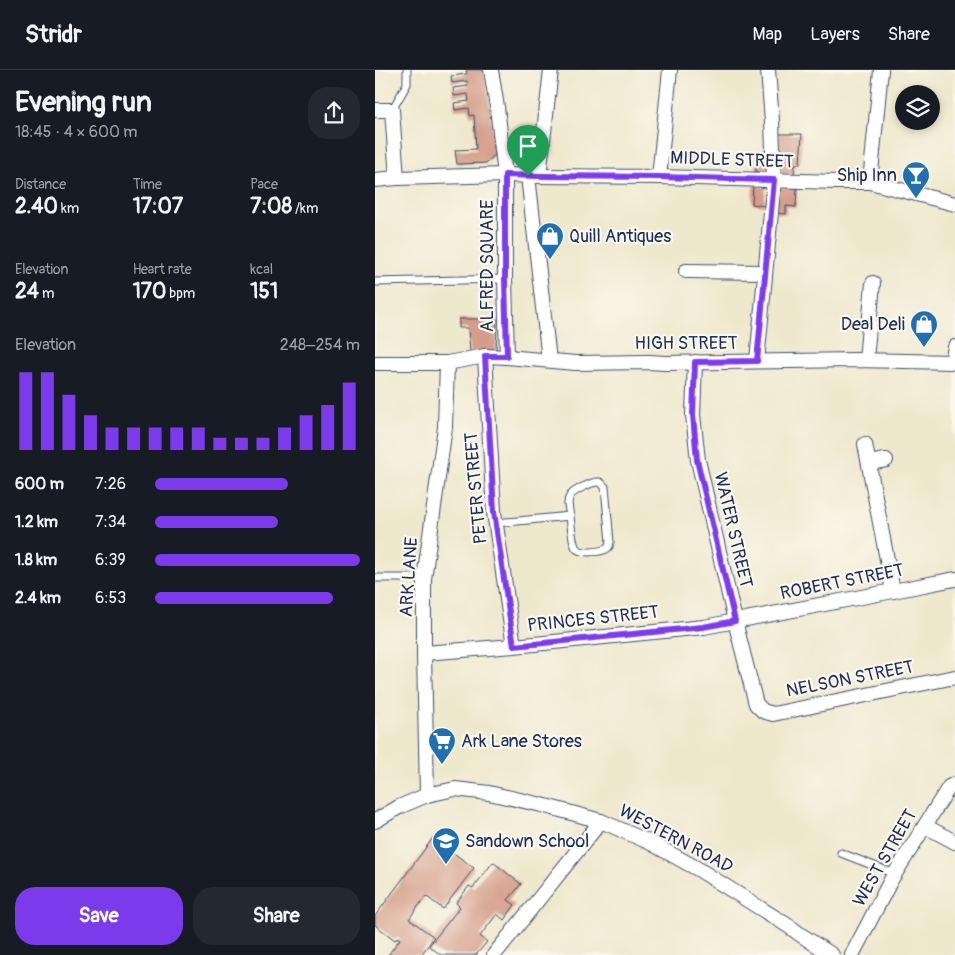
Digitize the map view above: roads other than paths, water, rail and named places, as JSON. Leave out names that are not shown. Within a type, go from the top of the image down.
[{"type":"street","name":"ALFRED SQUARE","points":[[491,70],[505,175],[507,356]]},
{"type":"street","points":[[549,360],[534,176],[551,70]]},
{"type":"street","points":[[659,177],[670,70]]},
{"type":"street","points":[[757,361],[774,180],[772,120],[767,70]]},
{"type":"street","points":[[870,182],[881,70]]},
{"type":"street","points":[[375,110],[392,110],[397,178]]},
{"type":"street","name":"MIDDLE STREET","points":[[375,180],[505,175],[870,182],[955,204]]},
{"type":"street","points":[[686,271],[765,272]]},
{"type":"street","points":[[867,360],[873,284]]},
{"type":"street","points":[[953,362],[955,347]]},
{"type":"street","name":"HIGH STREET","points":[[375,363],[447,363],[485,356],[507,356],[575,363],[867,360],[953,362]]},
{"type":"street","name":"PETER STREET","points":[[485,356],[494,512],[514,646]]},
{"type":"street","name":"WATER STREET","points":[[695,362],[693,415],[697,460],[756,704]]},
{"type":"street","name":"ARK LANE","points":[[427,795],[424,579],[445,427],[447,363]]},
{"type":"street","points":[[865,444],[893,592]]},
{"type":"street","points":[[869,463],[885,460]]},
{"type":"street","name":"ROBERT STREET","points":[[735,621],[893,592],[955,578]]},
{"type":"street","name":"PRINCES STREET","points":[[424,653],[703,627],[735,621]]},
{"type":"street","name":"NELSON STREET","points":[[756,704],[763,711],[773,714],[955,677]]},
{"type":"street","name":"WEST STREET","points":[[852,955],[895,874],[949,787],[955,784]]},
{"type":"street","name":"WESTERN ROAD","points":[[375,821],[399,807],[427,795],[455,789],[489,793],[601,821],[651,843],[698,869],[832,955]]},
{"type":"street","points":[[494,955],[601,821]]},
{"type":"street","points":[[925,826],[955,842]]},
{"type":"lane","points":[[392,110],[407,84],[407,70]]},
{"type":"lane","points":[[375,282],[505,279]]},
{"type":"lane","points":[[597,482],[601,483],[605,487],[609,547],[605,550],[580,552],[575,547],[570,516],[568,501],[570,496],[584,487],[597,482]]},
{"type":"lane","points":[[496,523],[570,516]]},
{"type":"lane","points":[[375,578],[424,579]]},
{"type":"lane","points":[[841,853],[895,874]]},
{"type":"place","name":"Ship Inn","points":[[916,199]]},
{"type":"place","name":"Quill Antiques","points":[[550,260]]},
{"type":"place","name":"Deal Deli","points":[[924,348]]},
{"type":"place","name":"Ark Lane Stores","points":[[442,765]]},
{"type":"place","name":"Sandown School","points":[[446,865]]}]
